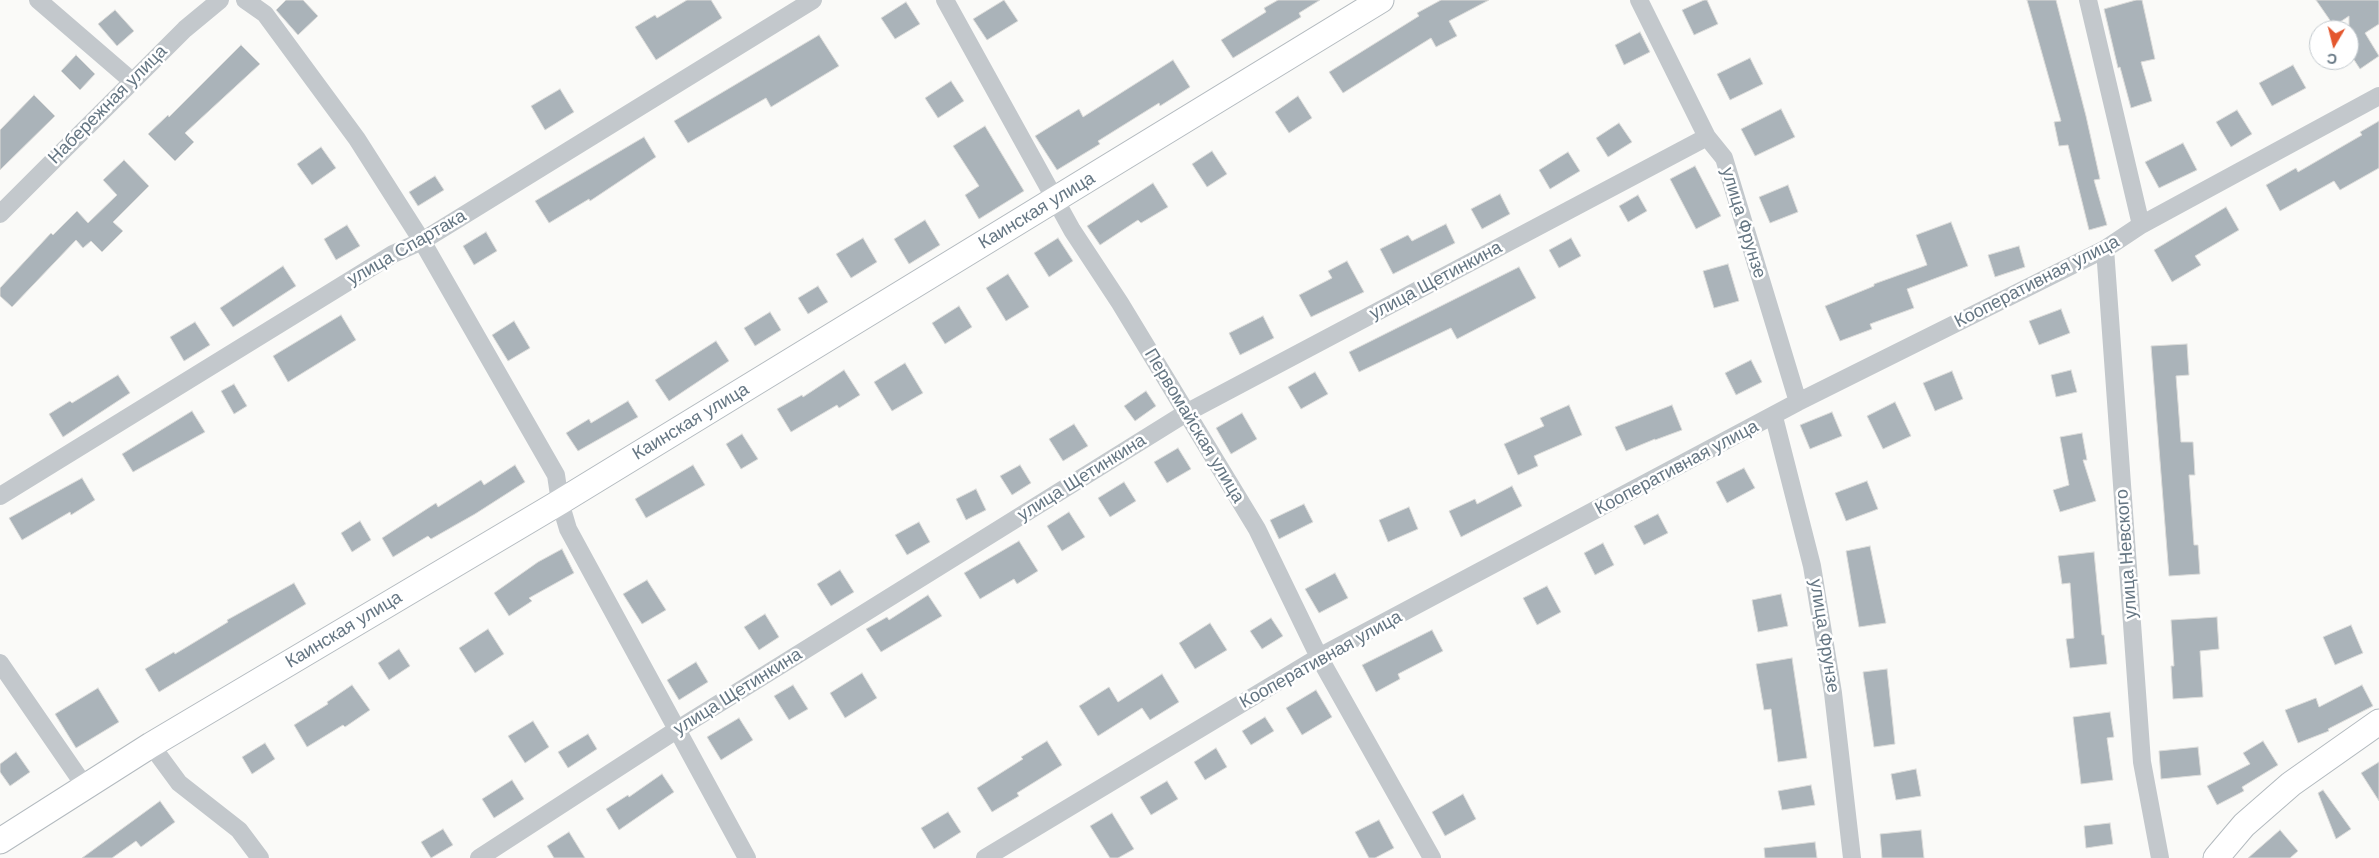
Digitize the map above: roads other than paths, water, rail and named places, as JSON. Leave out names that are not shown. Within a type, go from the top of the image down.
[{"type":"main road","name":"Каинская улица","points":[[0,841],[84,785],[560,502],[1381,0]]},
{"type":"main road","points":[[2216,858],[2244,825],[2292,784],[2379,722]]},
{"type":"street","points":[[38,0],[132,81]]},
{"type":"street","name":"Набережная улица","points":[[0,214],[185,29],[220,0]]},
{"type":"street","points":[[245,0],[265,14],[352,132],[422,241],[556,475],[560,502],[568,529],[747,858]]},
{"type":"street","name":"улица Спартака","points":[[0,496],[393,254],[422,241],[813,0]]},
{"type":"street","name":"Первомайская улица","points":[[945,0],[1055,200],[1257,529],[1319,657],[1432,858]]},
{"type":"street","name":"улица Фрунзе","points":[[1639,0],[1707,137],[1724,158],[1798,402]]},
{"type":"street","points":[[2088,0],[2141,225]]},
{"type":"street","name":"Кооперативная улица","points":[[985,858],[1319,657],[1774,417],[1798,402],[2105,250],[2141,225],[2379,96]]},
{"type":"street","name":"улица Щетинкина","points":[[480,858],[678,729],[1186,413],[1707,137]]},
{"type":"street","name":"улица Невского","points":[[2105,250],[2142,762],[2160,858]]},
{"type":"street","name":"улица Фрунзе","points":[[1774,417],[1812,566],[1833,694],[1852,858]]},
{"type":"street","points":[[0,663],[84,785]]},
{"type":"street","points":[[151,745],[179,783],[238,830],[260,858]]}]
